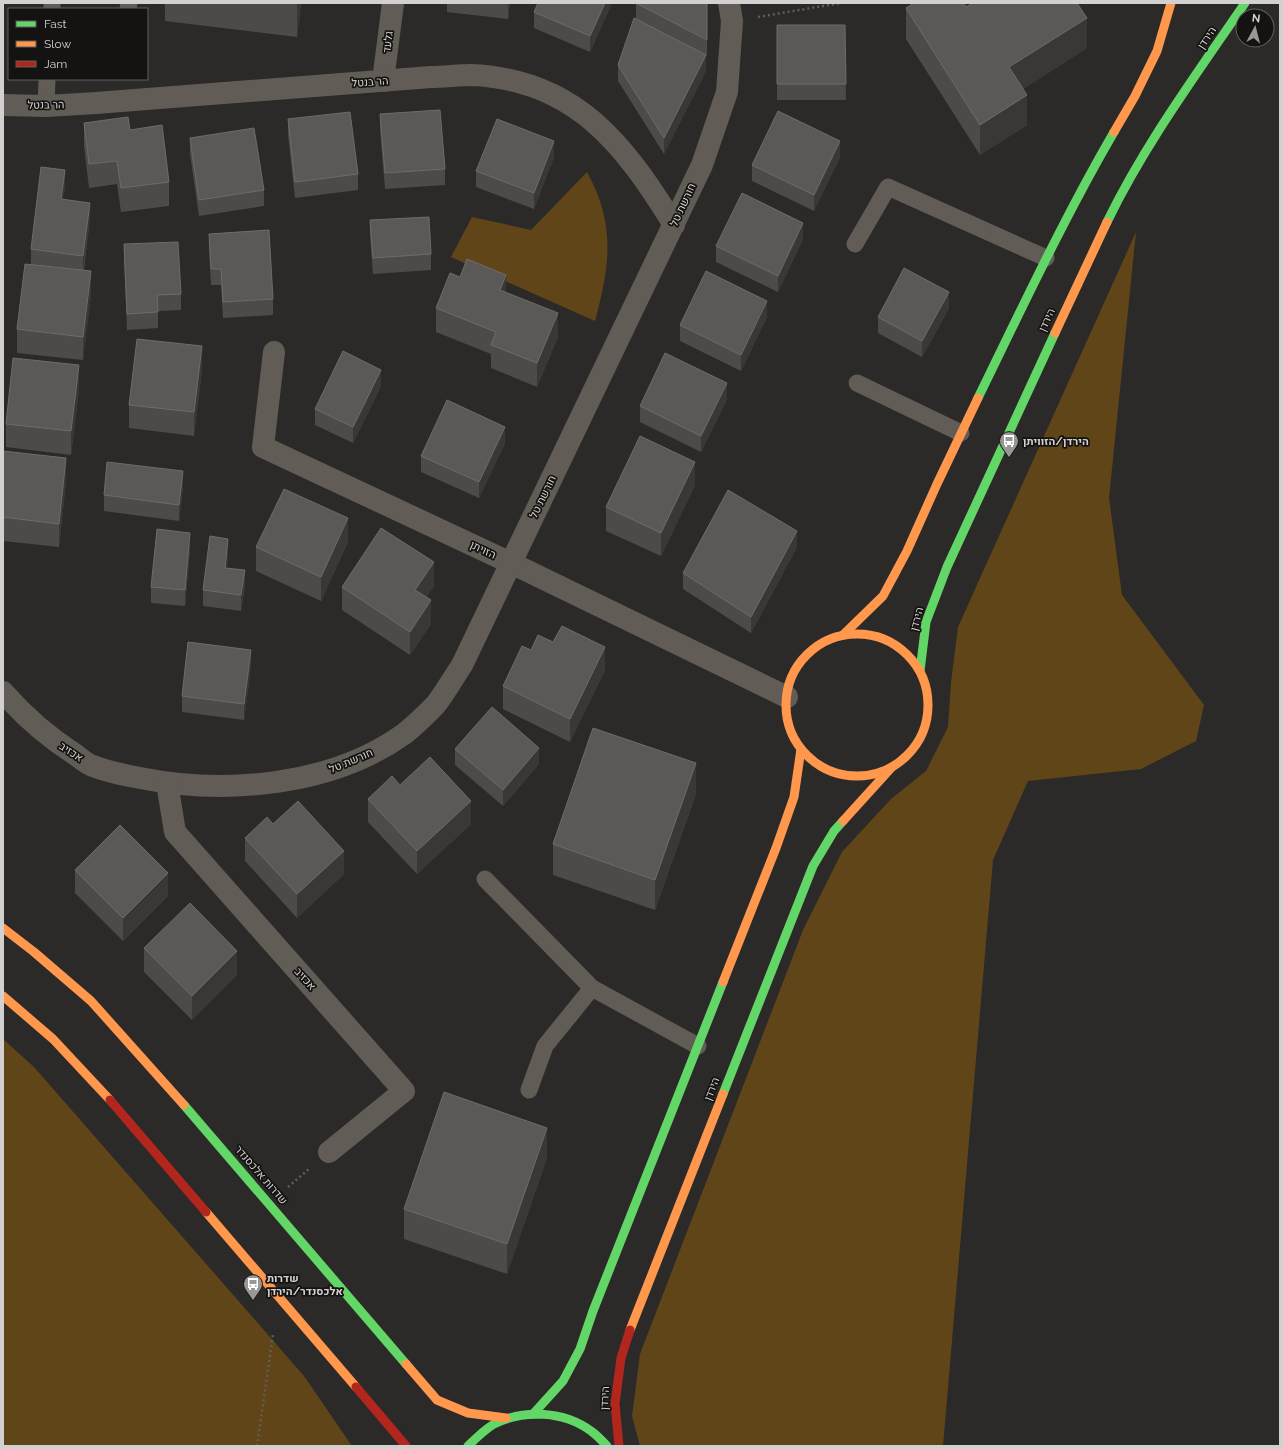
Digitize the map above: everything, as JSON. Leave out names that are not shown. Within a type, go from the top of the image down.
[{"type":"street","name":"גלעד","points":[[383,81],[393,3]]},
{"type":"street","points":[[843,635],[883,596],[907,551],[961,433],[1046,258],[1090,173],[1135,96],[1157,51],[1171,3]]},
{"type":"street","name":"הירדן","points":[[920,671],[926,622],[947,567],[1076,286],[1121,194],[1154,137],[1245,3]]},
{"type":"street","name":"חורשת טל","points":[[162,782],[196,785],[238,785],[282,781],[326,772],[367,756],[405,734],[437,703],[462,665],[702,165],[727,92],[731,12]]},
{"type":"street","name":"הר בנטל","points":[[3,105],[46,106],[96,103],[471,75],[513,81],[536,87],[562,99],[591,119],[606,132],[625,153],[657,198],[674,226]]},
{"type":"street","name":"הזויתן","points":[[274,352],[263,447],[787,696]]},
{"type":"street","points":[[843,635],[866,635],[888,641],[906,653],[920,671],[927,691],[928,714],[925,725],[922,735],[909,753],[892,767],[871,774],[849,775],[827,769],[817,763],[801,749],[791,730],[788,719],[787,696],[793,674],[806,657],[823,643],[843,635]]},
{"type":"street","name":"אכזיב","points":[[3,692],[15,706],[39,728],[92,766],[121,774],[162,782],[175,832],[404,1091],[329,1152]]},
{"type":"street","points":[[534,1413],[563,1381],[580,1349],[593,1311],[776,848],[794,797],[801,749]]},
{"type":"street","name":"הירדן","points":[[619,1446],[615,1404],[621,1358],[632,1325],[813,866],[834,832],[892,767]]},
{"type":"street","name":"שדרות אלכסנדר","points":[[3,928],[34,952],[91,1001],[162,1079],[437,1400],[468,1413],[506,1418]]},
{"type":"street","points":[[3,996],[59,1045],[122,1114],[406,1446]]},
{"type":"street","points":[[468,1446],[482,1432],[506,1418],[534,1413],[563,1417],[576,1422],[588,1428],[607,1446]]},
{"type":"lane","points":[[46,106],[47,80]]},
{"type":"lane","points":[[855,244],[888,187],[1046,258]]},
{"type":"lane","points":[[857,383],[961,433]]},
{"type":"lane","points":[[485,879],[592,988],[698,1046]]},
{"type":"lane","points":[[529,1090],[545,1046],[592,988]]},
{"type":"path","points":[[731,12],[841,3]]},
{"type":"path","points":[[269,1203],[329,1152]]},
{"type":"path","points":[[257,1446],[278,1297]]},
{"type":"shaded area","points":[[587,172],[603,210],[608,245],[604,282],[595,321],[451,257],[472,217],[531,230]]},
{"type":"shaded area","points":[[1136,232],[1109,498],[1122,595],[1204,705],[1196,741],[1141,769],[1028,781],[993,860],[943,1446],[640,1446],[632,1416],[640,1354],[803,930],[842,852],[891,799],[926,771],[948,727],[951,682],[958,627]]},
{"type":"shaded area","points":[[3,1039],[34,1067],[304,1376],[352,1446],[3,1446]]},
{"type":"building","points":[[538,3],[605,3],[590,36],[534,12]]},
{"type":"building","points":[[636,3],[707,3],[707,40]]},
{"type":"building","points":[[914,3],[964,3],[966,7],[973,3],[1077,3],[1087,18],[1009,67],[1027,95],[980,125],[906,8]]},
{"type":"building","points":[[634,18],[706,55],[664,138],[618,65]]},
{"type":"building","points":[[777,25],[845,25],[846,84],[777,84]]},
{"type":"building","points":[[440,110],[445,169],[385,173],[380,114]]},
{"type":"building","points":[[778,111],[840,141],[814,195],[752,165]]},
{"type":"building","points":[[350,112],[358,174],[295,182],[288,119]]},
{"type":"building","points":[[128,117],[130,130],[162,125],[169,182],[121,188],[117,161],[89,164],[84,123]]},
{"type":"building","points":[[497,119],[554,141],[534,193],[476,171]]},
{"type":"building","points":[[254,128],[264,190],[199,200],[190,138]]},
{"type":"building","points":[[41,167],[65,170],[61,199],[90,203],[83,256],[31,249]]},
{"type":"building","points":[[742,193],[803,223],[778,276],[716,246]]},
{"type":"building","points":[[429,217],[431,254],[373,258],[370,220]]},
{"type":"building","points":[[269,230],[273,299],[223,302],[221,269],[211,269],[209,234]]},
{"type":"building","points":[[178,242],[181,294],[157,295],[158,312],[127,314],[124,244]]},
{"type":"building","points":[[467,259],[506,275],[500,290],[558,313],[537,363],[491,345],[496,332],[436,308],[450,273],[460,277]]},
{"type":"building","points":[[25,264],[91,271],[83,337],[17,329]]},
{"type":"building","points":[[904,268],[949,292],[922,341],[878,317]]},
{"type":"building","points":[[706,271],[767,301],[741,355],[680,325]]},
{"type":"building","points":[[137,339],[202,346],[194,412],[129,405]]},
{"type":"building","points":[[343,351],[381,370],[353,427],[315,409]]},
{"type":"building","points":[[665,353],[727,383],[701,436],[640,406]]},
{"type":"building","points":[[13,358],[79,365],[71,431],[6,424]]},
{"type":"building","points":[[447,400],[505,427],[479,482],[421,456]]},
{"type":"building","points":[[640,436],[695,462],[661,533],[606,507]]},
{"type":"building","points":[[3,451],[66,458],[59,524],[3,517]]},
{"type":"building","points":[[107,462],[183,471],[179,505],[104,495]]},
{"type":"building","points":[[284,489],[348,518],[321,577],[256,547]]},
{"type":"building","points":[[728,490],[797,531],[751,617],[683,573]]},
{"type":"building","points":[[381,528],[434,562],[415,590],[431,600],[410,632],[342,587]]},
{"type":"building","points":[[157,529],[190,533],[185,590],[151,587]]},
{"type":"building","points":[[210,536],[228,539],[225,568],[245,570],[241,595],[203,590]]},
{"type":"building","points":[[562,626],[605,647],[570,719],[503,686],[522,646],[531,650],[538,635],[553,642]]},
{"type":"building","points":[[188,642],[251,650],[244,704],[182,696]]},
{"type":"building","points":[[492,707],[539,748],[503,790],[455,749]]},
{"type":"building","points":[[593,728],[696,763],[655,880],[553,844]]},
{"type":"building","points":[[430,757],[471,801],[417,851],[368,799],[392,776],[400,785]]},
{"type":"building","points":[[298,801],[344,851],[297,894],[245,838],[267,817],[273,824]]},
{"type":"building","points":[[120,825],[168,873],[123,918],[75,870]]},
{"type":"building","points":[[190,903],[237,951],[192,996],[144,948]]},
{"type":"building","points":[[444,1092],[547,1128],[507,1244],[404,1209]]},
{"type":"traffic: fast","points":[[1107,222],[1154,137],[1245,3]]},
{"type":"traffic: fast","points":[[978,398],[1061,230],[1114,132]]},
{"type":"traffic: fast","points":[[920,671],[926,622],[947,567],[1055,333]]},
{"type":"traffic: fast","points":[[723,1094],[813,866],[834,831],[843,821]]},
{"type":"traffic: fast","points":[[534,1413],[563,1381],[580,1349],[593,1311],[723,982]]},
{"type":"traffic: fast","points":[[184,1105],[406,1364]]},
{"type":"traffic: fast","points":[[468,1446],[483,1431],[494,1424],[506,1419],[531,1414],[544,1414],[569,1419],[591,1431],[607,1446]]},
{"type":"traffic: slow","points":[[1114,132],[1135,96],[1157,51],[1171,3]]},
{"type":"traffic: slow","points":[[1055,333],[1107,222]]},
{"type":"traffic: slow","points":[[843,635],[883,596],[907,551],[978,398]]},
{"type":"traffic: slow","points":[[857,634],[878,637],[902,650],[912,660],[925,684],[928,705],[925,726],[912,750],[902,760],[878,773],[857,776],[836,773],[812,760],[802,750],[789,726],[786,705],[789,684],[802,660],[812,650],[836,637],[857,634]]},
{"type":"traffic: slow","points":[[723,982],[776,848],[794,797],[801,749]]},
{"type":"traffic: slow","points":[[843,821],[892,767]]},
{"type":"traffic: slow","points":[[3,928],[34,952],[91,1001],[184,1105]]},
{"type":"traffic: slow","points":[[3,996],[53,1039],[110,1100]]},
{"type":"traffic: slow","points":[[630,1330],[723,1094]]},
{"type":"traffic: slow","points":[[206,1212],[356,1387]]},
{"type":"traffic: slow","points":[[406,1364],[437,1400],[468,1413],[506,1418]]},
{"type":"traffic: jam","points":[[110,1100],[206,1212]]},
{"type":"traffic: jam","points":[[619,1446],[615,1404],[621,1358],[630,1330]]},
{"type":"traffic: jam","points":[[356,1387],[406,1446]]},
{"type":"place","name":"הירדן/הזוויתן","points":[[1009,458]]},
{"type":"place","name":"שדרות אלכסנדר/הירדן","points":[[253,1301]]}]
